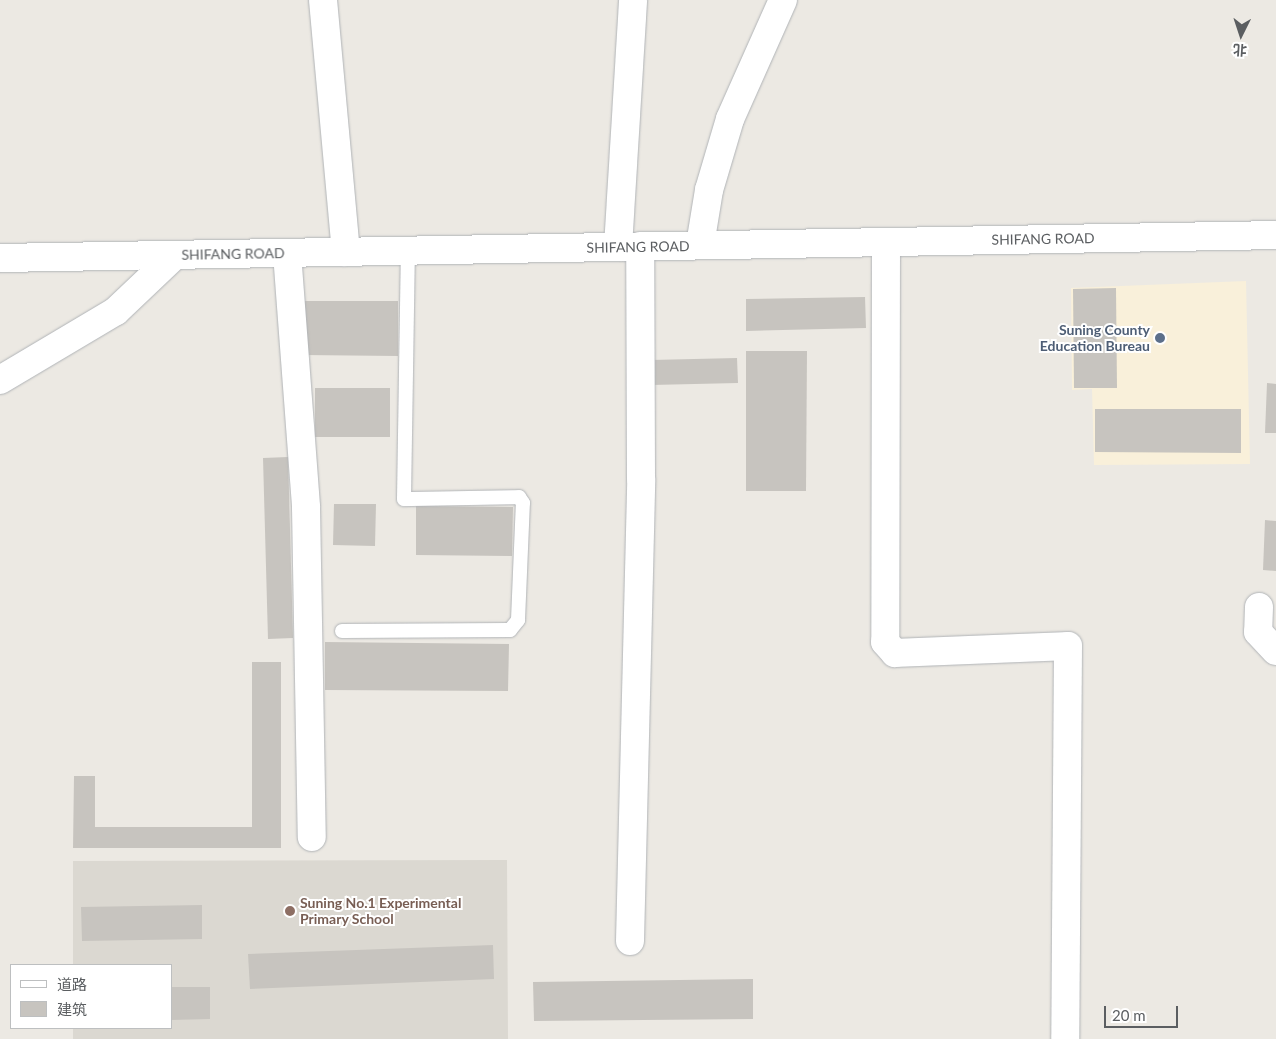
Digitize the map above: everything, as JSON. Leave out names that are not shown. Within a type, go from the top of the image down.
[{"type":"street","points":[[323,0],[346,252]]},
{"type":"street","points":[[630,941],[641,479],[629,247],[633,0]]},
{"type":"street","points":[[700,245],[709,190],[730,118],[783,0]]},
{"type":"street","name":"SHIFANG ROAD","points":[[0,258],[1276,235]]},
{"type":"street","points":[[886,242],[885,642],[895,653],[1068,646],[1065,1039]]},
{"type":"street","points":[[287,253],[306,507],[312,837]]},
{"type":"street","points":[[0,380],[116,311],[175,255]]},
{"type":"street","points":[[1258,607],[1258,632],[1276,651]]},
{"type":"lane","points":[[342,631],[510,630],[518,620],[523,503],[519,497],[404,499],[408,251]]},
{"type":"shaded area","name":"Suning County Education Bureau","points":[[1246,281],[1250,464],[1094,465],[1092,389],[1072,390],[1071,288]]},
{"type":"shaded area","name":"Suning No.1 Experimental Primary School","points":[[507,860],[508,1039],[73,1039],[73,1029],[172,1029],[172,964],[73,964],[73,861]]},
{"type":"building","points":[[1116,288],[1117,388],[1074,388],[1073,289]]},
{"type":"building","points":[[865,297],[866,328],[746,331],[746,299]]},
{"type":"building","points":[[304,301],[398,301],[398,356],[303,355]]},
{"type":"building","points":[[746,351],[807,351],[806,491],[746,491]]},
{"type":"building","points":[[737,358],[738,383],[651,385],[651,360]]},
{"type":"building","points":[[1267,383],[1276,384],[1276,433],[1265,433]]},
{"type":"building","points":[[315,388],[390,388],[390,437],[315,437]]},
{"type":"building","points":[[1095,409],[1241,409],[1241,453],[1095,452]]},
{"type":"building","points":[[288,457],[293,638],[268,639],[263,458]]},
{"type":"building","points":[[334,504],[376,504],[375,546],[333,545]]},
{"type":"building","points":[[416,506],[513,507],[512,556],[416,555]]},
{"type":"building","points":[[1265,520],[1276,521],[1276,571],[1263,570]]},
{"type":"building","points":[[325,642],[509,644],[508,691],[325,690]]},
{"type":"building","points":[[252,662],[281,662],[281,848],[73,848],[74,776],[95,776],[95,827],[252,827]]},
{"type":"building","points":[[202,905],[202,939],[82,941],[81,907]]},
{"type":"building","points":[[493,945],[494,979],[250,989],[248,954]]},
{"type":"building","points":[[753,979],[753,1019],[534,1021],[533,982]]},
{"type":"building","points":[[172,987],[210,987],[210,1019],[172,1020]]},
{"type":"place","name":"Suning County Education Bureau","points":[[1160,338]]},
{"type":"place","name":"Suning No.1 Experimental Primary School","points":[[290,911]]}]
